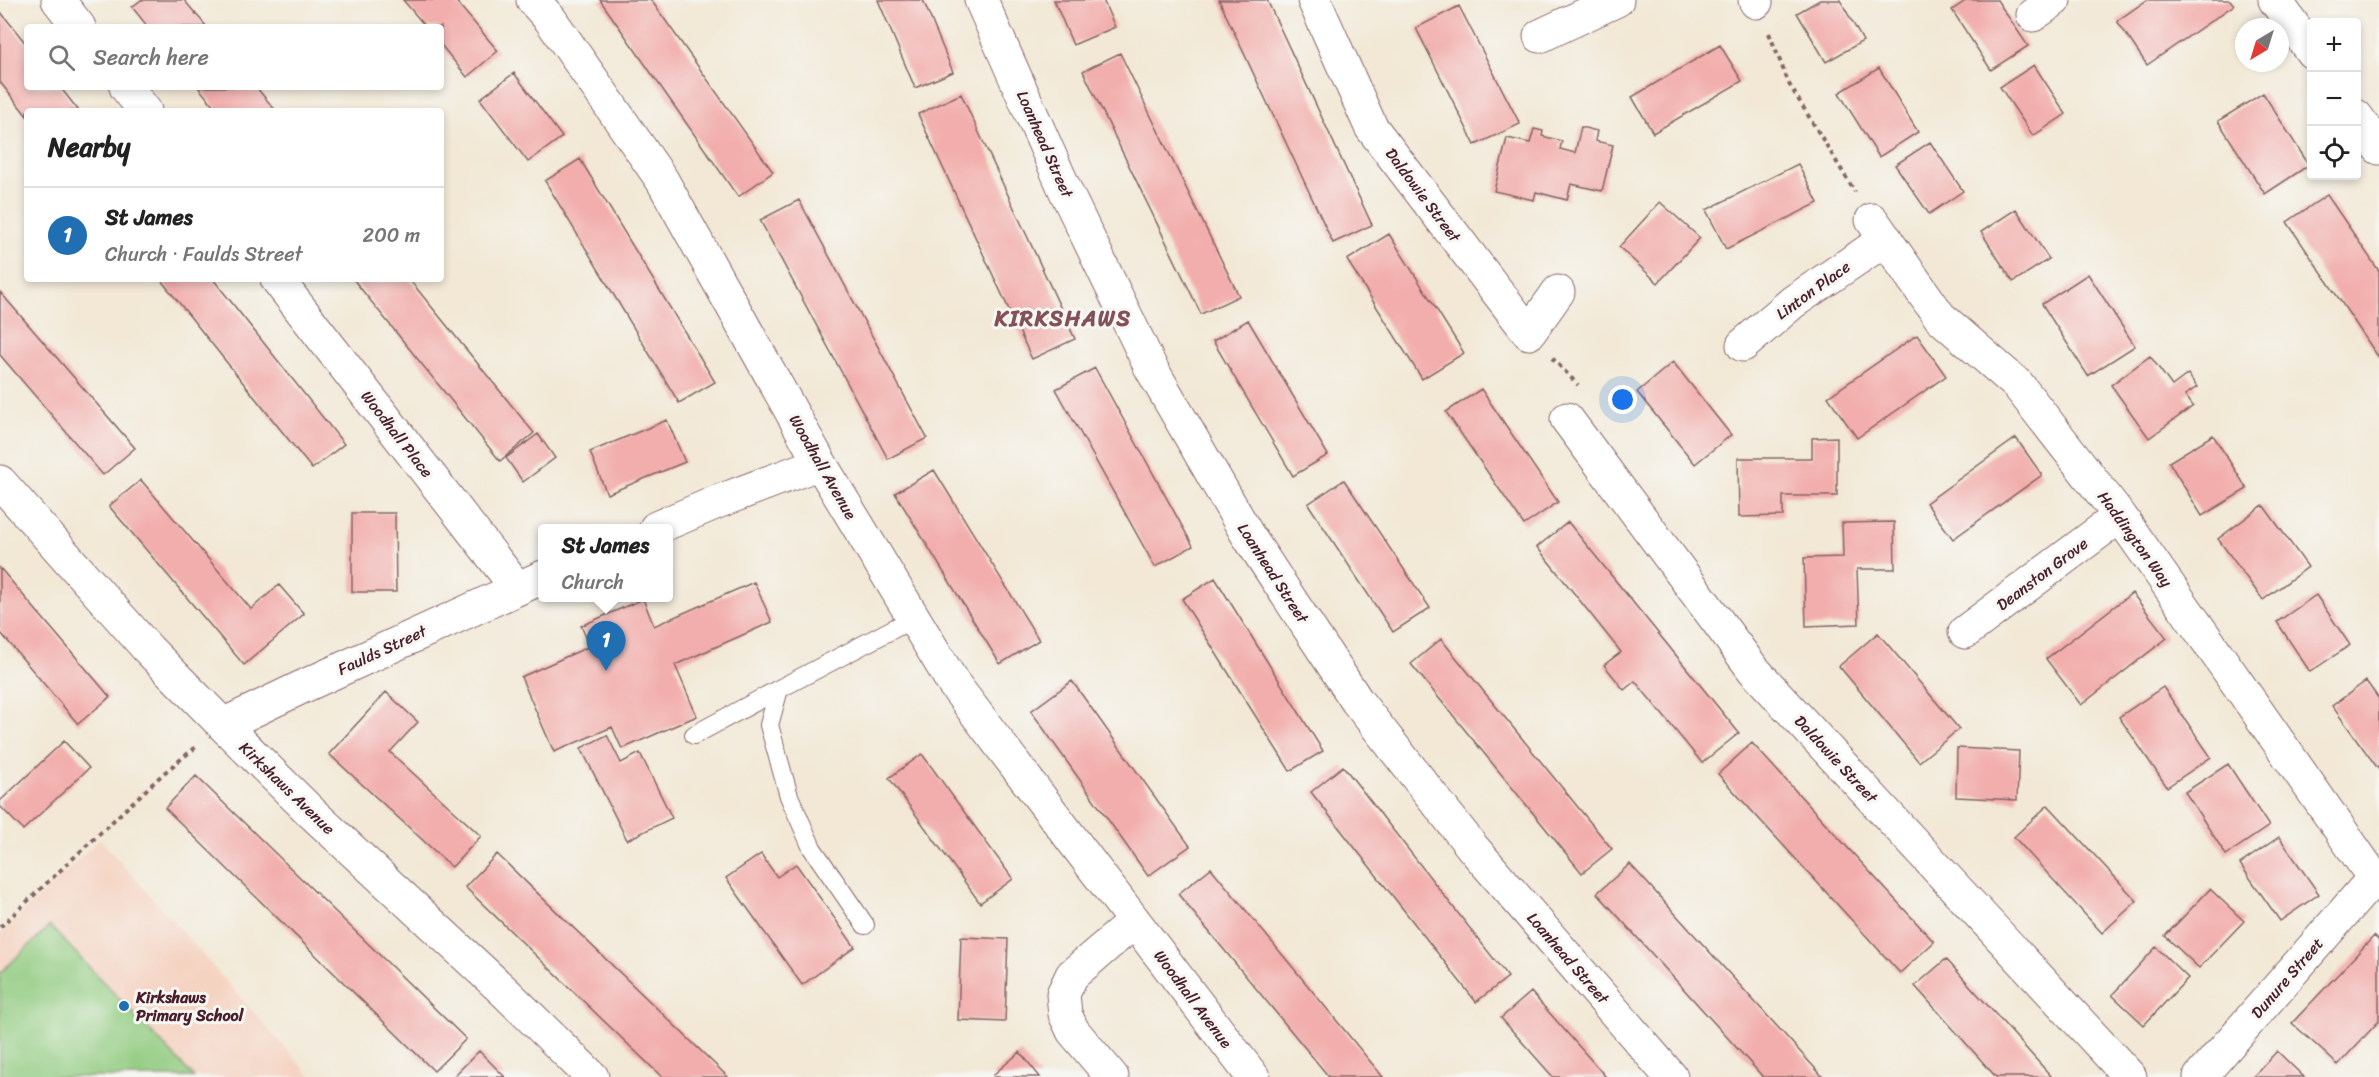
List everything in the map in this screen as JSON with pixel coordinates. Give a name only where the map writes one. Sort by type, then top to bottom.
[{"type":"street","points":[[58,0],[77,24]]},
{"type":"street","name":"Woodhall Avenue","points":[[533,0],[550,19],[662,180],[820,464],[953,683],[1252,1077]]},
{"type":"street","name":"Loanhead Street","points":[[981,0],[1066,192],[1150,368],[1246,534],[1372,720],[1473,848],[1671,1077]]},
{"type":"street","name":"Daldowie Street","points":[[1314,0],[1371,127],[1529,333]]},
{"type":"street","points":[[1540,36],[1617,0]]},
{"type":"street","points":[[2275,0],[2307,45]]},
{"type":"street","points":[[128,90],[143,108]]},
{"type":"street","points":[[2361,123],[2379,148]]},
{"type":"street","name":"Linton Place","points":[[1743,345],[1879,230]]},
{"type":"street","name":"Haddington Way","points":[[1879,230],[1941,317],[2018,386],[2120,516],[2376,882]]},
{"type":"street","name":"Woodhall Place","points":[[279,282],[530,583]]},
{"type":"street","points":[[1529,333],[1558,292]]},
{"type":"street","name":"Daldowie Street","points":[[1568,419],[1753,669],[2130,1077]]},
{"type":"street","points":[[665,524],[717,502],[820,464]]},
{"type":"street","name":"Kirkshaws Avenue","points":[[0,483],[148,649],[223,725],[312,813],[506,993],[592,1077]]},
{"type":"street","name":"Deanston Grove","points":[[1965,632],[2120,516]]},
{"type":"street","name":"Faulds Street","points":[[223,725],[530,583]]},
{"type":"street","name":"Dunure Street","points":[[2200,1077],[2376,882]]},
{"type":"street","points":[[1112,1077],[1073,1031],[1065,1014],[1063,994],[1072,975],[1134,922]]},
{"type":"lane","points":[[694,735],[914,618]]},
{"type":"lane","points":[[779,689],[770,725],[789,796],[812,848],[865,925]]},
{"type":"path","points":[[1755,1],[1789,84],[1879,230]]},
{"type":"path","points":[[1529,333],[1595,402],[1568,419]]},
{"type":"path","points":[[0,927],[164,773],[223,725]]},
{"type":"shaded area","name":"Kirkshaws Primary School","points":[[100,839],[311,1077],[0,1077],[0,934]]},
{"type":"green space","points":[[50,926],[194,1077],[0,1077],[0,973]]},
{"type":"building","points":[[141,0],[184,0],[204,24],[146,24],[132,7]]},
{"type":"building","points":[[403,0],[455,0],[498,51],[467,77],[444,49],[444,24],[423,24]]},
{"type":"building","points":[[600,0],[651,0],[773,172],[738,197]]},
{"type":"building","points":[[878,0],[923,0],[953,72],[915,88]]},
{"type":"building","points":[[1054,0],[1103,0],[1115,27],[1073,45]]},
{"type":"building","points":[[1219,0],[1267,0],[1372,225],[1333,243]]},
{"type":"building","points":[[1820,0],[1840,0],[1863,41],[1826,62],[1797,13]]},
{"type":"building","points":[[1967,0],[1997,0],[2028,46],[1991,70],[1952,10]]},
{"type":"building","points":[[2147,0],[2230,0],[2234,5],[2147,65],[2117,21]]},
{"type":"building","points":[[1459,6],[1520,124],[1475,145],[1416,28]]},
{"type":"building","points":[[0,11],[24,41],[24,90],[62,90],[77,108],[24,108],[24,112],[0,82]]},
{"type":"building","points":[[1720,45],[1742,81],[1653,133],[1632,97]]},
{"type":"building","points":[[1120,53],[1239,296],[1201,314],[1083,71]]},
{"type":"building","points":[[2034,65],[2066,114],[2033,136],[2000,87]]},
{"type":"building","points":[[1879,68],[1918,132],[1879,157],[1839,93]]},
{"type":"building","points":[[514,73],[562,137],[528,162],[480,99]]},
{"type":"building","points":[[200,90],[258,90],[274,108],[216,108]]},
{"type":"building","points":[[2263,93],[2307,162],[2307,166],[2265,194],[2218,121]]},
{"type":"building","points":[[961,94],[1075,339],[1032,359],[918,114]]},
{"type":"building","points":[[1581,127],[1597,131],[1595,141],[1613,145],[1602,191],[1571,184],[1567,200],[1536,192],[1534,200],[1494,191],[1507,138],[1530,143],[1534,129],[1543,131],[1542,136],[1562,141],[1560,149],[1575,153]]},
{"type":"building","points":[[1930,142],[1963,191],[1929,214],[1895,165]]},
{"type":"building","points":[[580,159],[715,382],[679,403],[545,181]]},
{"type":"building","points":[[1798,164],[1818,203],[1726,249],[1706,210]]},
{"type":"building","points":[[2327,195],[2379,271],[2379,358],[2287,222]]},
{"type":"building","points":[[799,200],[927,438],[888,459],[760,220]]},
{"type":"building","points":[[1660,202],[1700,238],[1658,283],[1619,247]]},
{"type":"building","points":[[2016,209],[2049,259],[2013,282],[1981,232]]},
{"type":"building","points":[[1389,234],[1464,353],[1422,379],[1347,260]]},
{"type":"building","points":[[2088,274],[2135,346],[2088,376],[2042,304]]},
{"type":"building","points":[[162,282],[215,282],[344,444],[312,469]]},
{"type":"building","points":[[355,282],[411,282],[534,433],[500,461]]},
{"type":"building","points":[[0,292],[135,448],[103,475],[0,355]]},
{"type":"building","points":[[1248,320],[1328,455],[1293,476],[1213,341]]},
{"type":"building","points":[[1917,335],[1946,376],[1857,438],[1828,397]]},
{"type":"building","points":[[2150,356],[2172,386],[2188,374],[2197,387],[2185,395],[2193,406],[2149,438],[2111,385]]},
{"type":"building","points":[[1673,362],[1731,435],[1695,464],[1637,392]]},
{"type":"building","points":[[1095,368],[1193,546],[1155,567],[1056,389]]},
{"type":"building","points":[[1481,389],[1558,502],[1524,525],[1446,412]]},
{"type":"building","points":[[667,420],[685,462],[607,494],[590,452]]},
{"type":"building","points":[[538,434],[555,458],[523,482],[506,458]]},
{"type":"building","points":[[2213,435],[2247,489],[2202,516],[2169,462]]},
{"type":"building","points":[[1837,437],[1837,496],[1783,496],[1783,516],[1739,517],[1738,458],[1812,458],[1812,438]]},
{"type":"building","points":[[2016,438],[2042,475],[1953,539],[1926,503]]},
{"type":"building","points":[[934,470],[1039,640],[1000,664],[895,493]]},
{"type":"building","points":[[141,480],[251,609],[279,585],[304,614],[244,665],[109,506]]},
{"type":"building","points":[[1344,480],[1430,608],[1393,632],[1308,504]]},
{"type":"building","points":[[2263,505],[2308,567],[2263,600],[2218,539]]},
{"type":"building","points":[[352,513],[395,513],[396,592],[352,592]]},
{"type":"building","points":[[1568,522],[1739,733],[1702,763],[1635,681],[1624,690],[1604,665],[1621,652],[1537,547]]},
{"type":"building","points":[[1894,522],[1895,569],[1857,569],[1859,624],[1806,626],[1804,558],[1843,557],[1842,523]]},
{"type":"building","points":[[0,568],[110,697],[78,724],[0,632]]},
{"type":"building","points":[[1215,578],[1323,751],[1290,771],[1182,599]]},
{"type":"building","points":[[754,582],[772,622],[675,665],[697,716],[622,749],[612,727],[554,752],[521,677],[590,646],[581,626],[636,602],[644,602],[654,626]]},
{"type":"building","points":[[2132,593],[2167,638],[2081,705],[2046,659]]},
{"type":"building","points":[[2316,595],[2350,645],[2310,672],[2277,622]]},
{"type":"building","points":[[1878,633],[1959,729],[1919,762],[1839,666]]},
{"type":"building","points":[[1441,639],[1612,849],[1582,873],[1411,664]]},
{"type":"building","points":[[1072,681],[1190,846],[1148,876],[1031,711]]},
{"type":"building","points":[[2366,681],[2379,699],[2379,770],[2332,706]]},
{"type":"building","points":[[2163,687],[2211,757],[2167,787],[2119,717]]},
{"type":"building","points":[[386,692],[418,722],[390,752],[481,836],[452,867],[329,754]]},
{"type":"building","points":[[607,735],[621,763],[640,753],[672,818],[627,840],[581,748]]},
{"type":"building","points":[[64,741],[89,768],[23,830],[0,806],[0,801]]},
{"type":"building","points":[[1752,743],[1934,942],[1900,973],[1718,774]]},
{"type":"building","points":[[1957,748],[2019,751],[2017,800],[1956,797]]},
{"type":"building","points":[[922,754],[1013,879],[980,903],[889,778]]},
{"type":"building","points":[[2228,764],[2269,826],[2226,855],[2185,792]]},
{"type":"building","points":[[1343,766],[1508,977],[1476,1002],[1311,792]]},
{"type":"building","points":[[196,776],[466,1039],[434,1071],[165,808]]},
{"type":"building","points":[[2048,805],[2137,901],[2102,933],[2014,837]]},
{"type":"building","points":[[2279,837],[2319,894],[2280,921],[2240,864]]},
{"type":"building","points":[[497,854],[728,1077],[662,1077],[465,887]]},
{"type":"building","points":[[761,854],[777,877],[796,864],[855,947],[802,985],[726,878]]},
{"type":"building","points":[[1630,864],[1823,1077],[1763,1077],[1597,893]]},
{"type":"building","points":[[1211,868],[1383,1077],[1329,1077],[1178,894]]},
{"type":"building","points":[[2210,889],[2244,921],[2199,968],[2165,936]]},
{"type":"building","points":[[2374,936],[2379,941],[2379,1021],[2338,1065],[2292,1023]]},
{"type":"building","points":[[961,937],[1008,939],[1005,1022],[958,1020]]},
{"type":"building","points":[[2156,947],[2188,978],[2144,1025],[2112,995]]},
{"type":"building","points":[[1946,959],[2050,1077],[1996,1077],[1915,986]]},
{"type":"building","points":[[1531,992],[1606,1077],[1553,1077],[1501,1018]]},
{"type":"building","points":[[479,1051],[505,1077],[453,1077]]},
{"type":"building","points":[[2277,1051],[2304,1077],[2253,1077]]},
{"type":"building","points":[[1020,1052],[1040,1077],[994,1077],[993,1075]]},
{"type":"place","name":"St James","points":[[606,671]]},
{"type":"place","name":"Kirkshaws Primary School","points":[[124,1006]]},
{"type":"district","name":"KIRKSHAWS","points":[[1063,318]]}]
